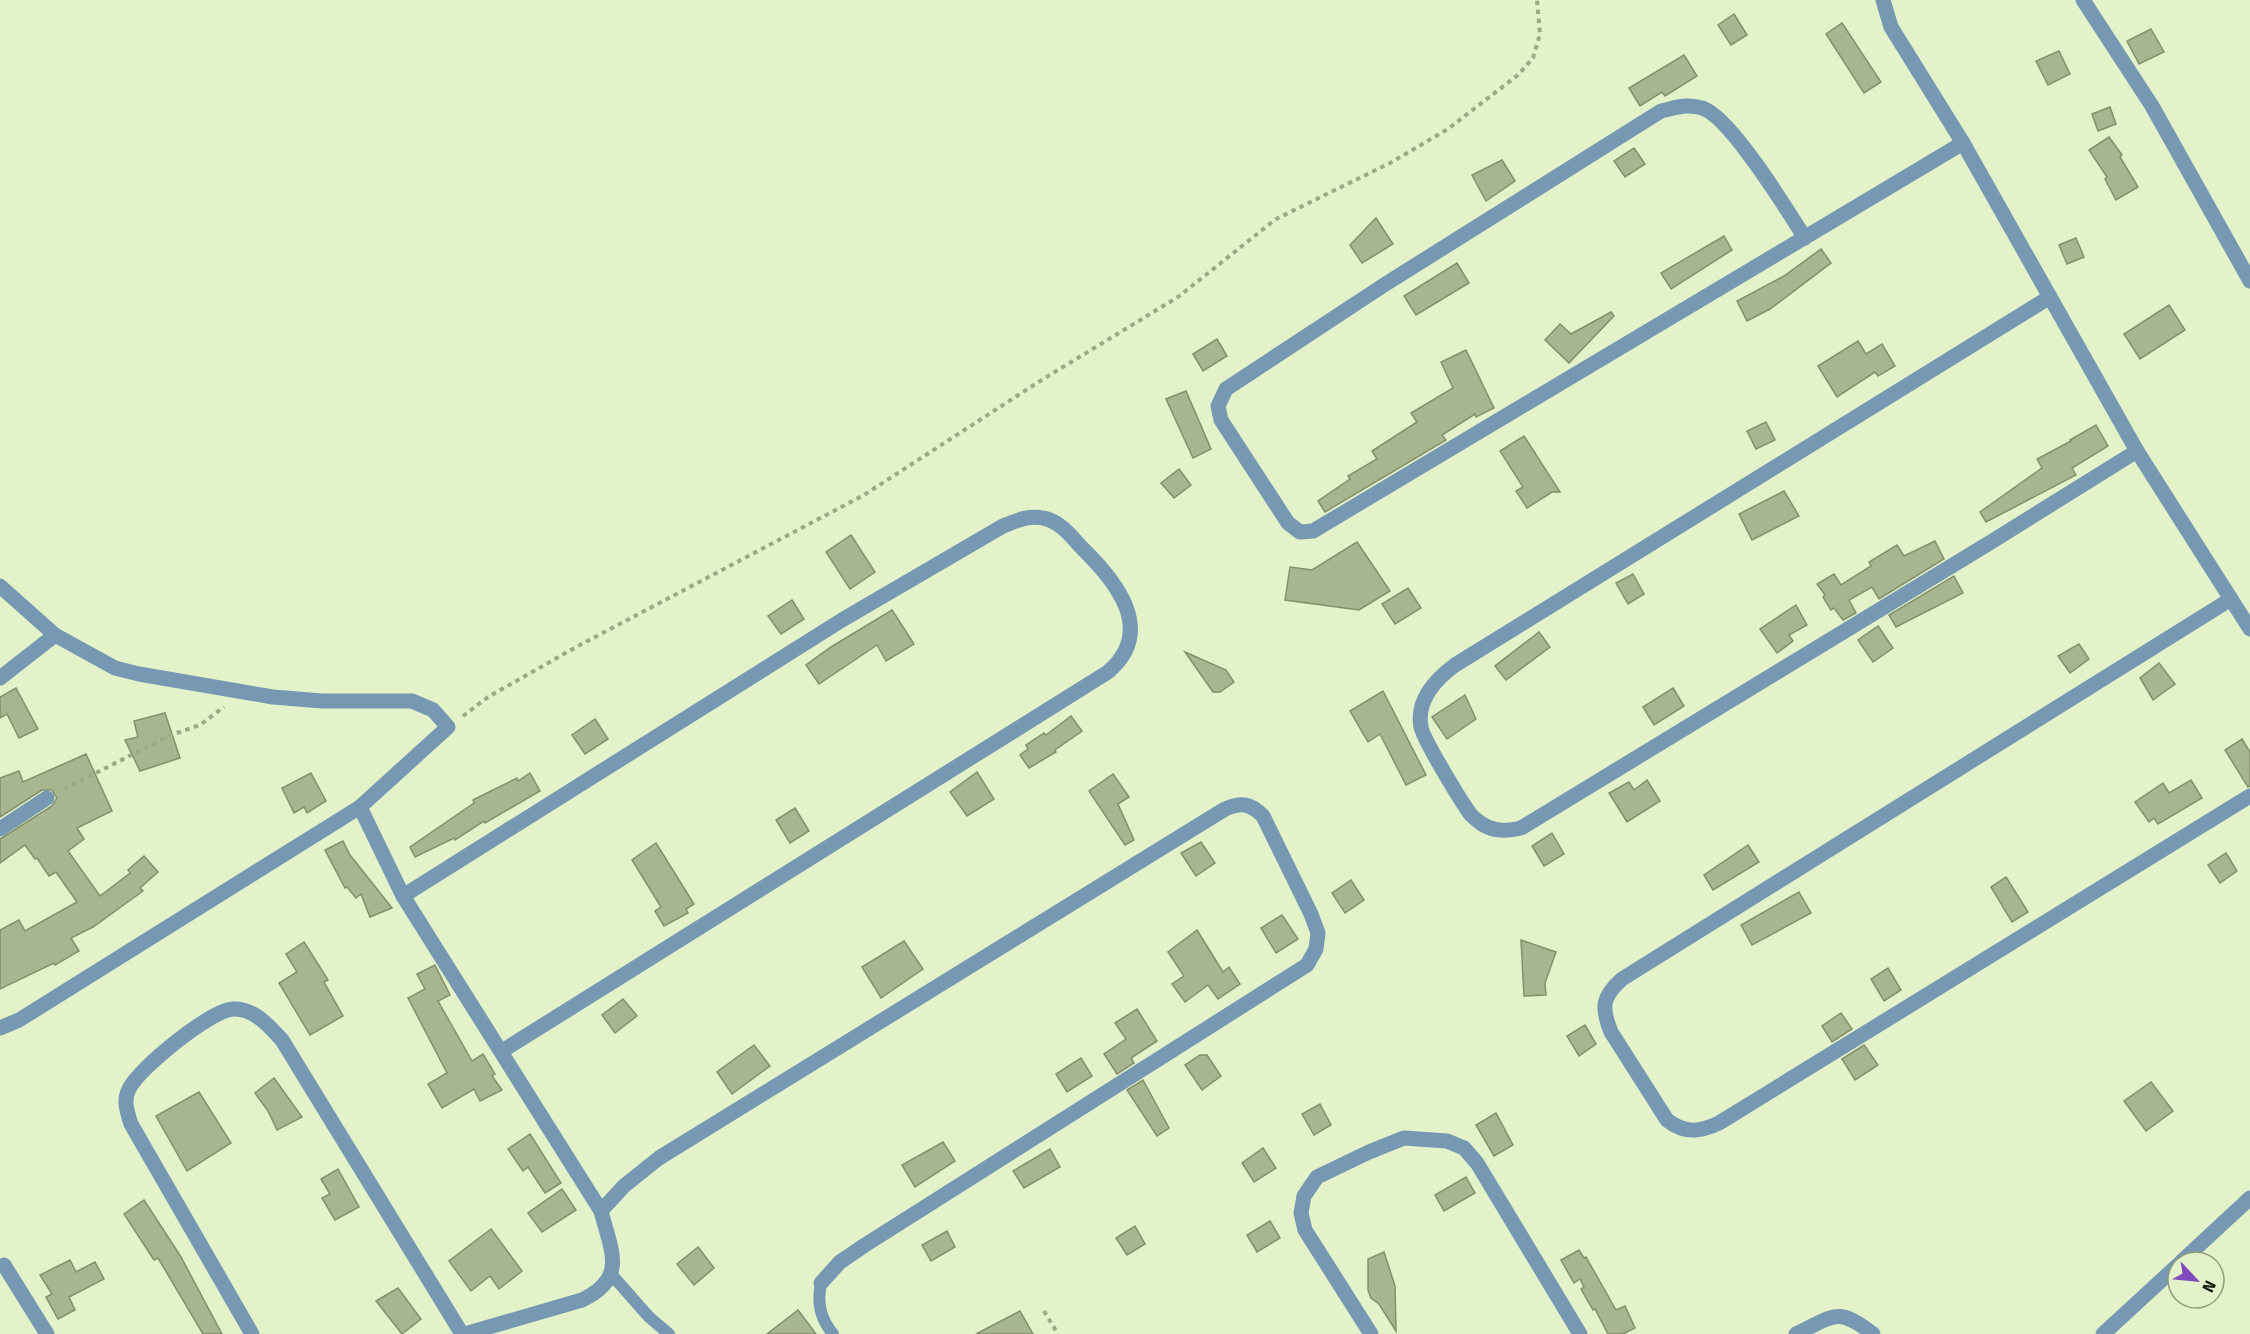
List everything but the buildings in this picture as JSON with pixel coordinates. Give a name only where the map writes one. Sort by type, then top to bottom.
[{"type":"street","points":[[1883,0],[1891,27],[1962,143],[2137,451],[2250,629]]},
{"type":"street","points":[[2084,0],[2152,106],[2250,281]]},
{"type":"street","points":[[1805,238],[1736,136],[1721,120],[1704,108],[1686,105],[1661,111],[1384,285],[1226,389],[1218,406],[1221,420],[1288,523],[1294,530],[1308,533],[1805,238],[1962,143]]},
{"type":"street","points":[[2050,297],[1455,665],[1438,678],[1427,693],[1422,711],[1421,728],[1444,772],[1472,816],[1483,825],[1508,831],[1521,828],[1991,543],[2137,451]]},
{"type":"street","points":[[403,896],[842,620],[1003,526],[1025,517],[1043,518],[1060,525],[1102,567],[1120,592],[1131,622],[1131,634],[1120,662],[1108,672],[502,1051]]},
{"type":"street","points":[[0,585],[55,635],[115,668],[230,691],[322,701],[412,701],[433,710],[448,727],[360,807],[29,1013],[0,1028]]},
{"type":"street","points":[[2231,599],[1622,979],[1610,990],[1604,1003],[1606,1019],[1611,1032],[1667,1120],[1677,1128],[1692,1132],[1704,1130],[1719,1123],[2250,796]]},
{"type":"street","points":[[0,678],[55,635]]},
{"type":"street","points":[[0,830],[47,798]]},
{"type":"street","points":[[601,1211],[624,1186],[659,1158],[1225,809],[1236,804],[1247,804],[1255,808],[1263,816],[1318,933],[1316,949],[1307,965],[865,1245],[840,1262],[821,1283]]},
{"type":"street","points":[[252,1334],[131,1124],[125,1106],[128,1090],[136,1076],[150,1062],[218,1012],[234,1009],[250,1012],[266,1022],[282,1040],[464,1334],[498,1329],[582,1300],[604,1287],[611,1274],[613,1259],[601,1211],[403,896],[360,807]]},
{"type":"street","points":[[1371,1334],[1305,1230],[1301,1213],[1304,1196],[1317,1177],[1404,1138],[1447,1142],[1464,1148],[1477,1163],[1580,1334]]},
{"type":"street","points":[[2193,1250],[2250,1198]]},
{"type":"street","points":[[4,1265],[46,1334]]},
{"type":"street","points":[[2103,1334],[2166,1275]]},
{"type":"street","points":[[1796,1334],[1839,1315],[1849,1318],[1873,1334]]},
{"type":"lane","points":[[611,1274],[649,1317],[669,1334]]},
{"type":"lane","points":[[821,1283],[817,1300],[821,1315],[833,1334]]},
{"type":"path","points":[[448,727],[488,697],[578,646],[864,495],[1040,381],[1178,297],[1276,219],[1390,163],[1448,129],[1518,75],[1533,58],[1540,34],[1537,0]]},
{"type":"path","points":[[47,798],[171,735],[200,725],[224,707],[230,691]]},
{"type":"path","points":[[1044,1311],[1058,1334]]}]
